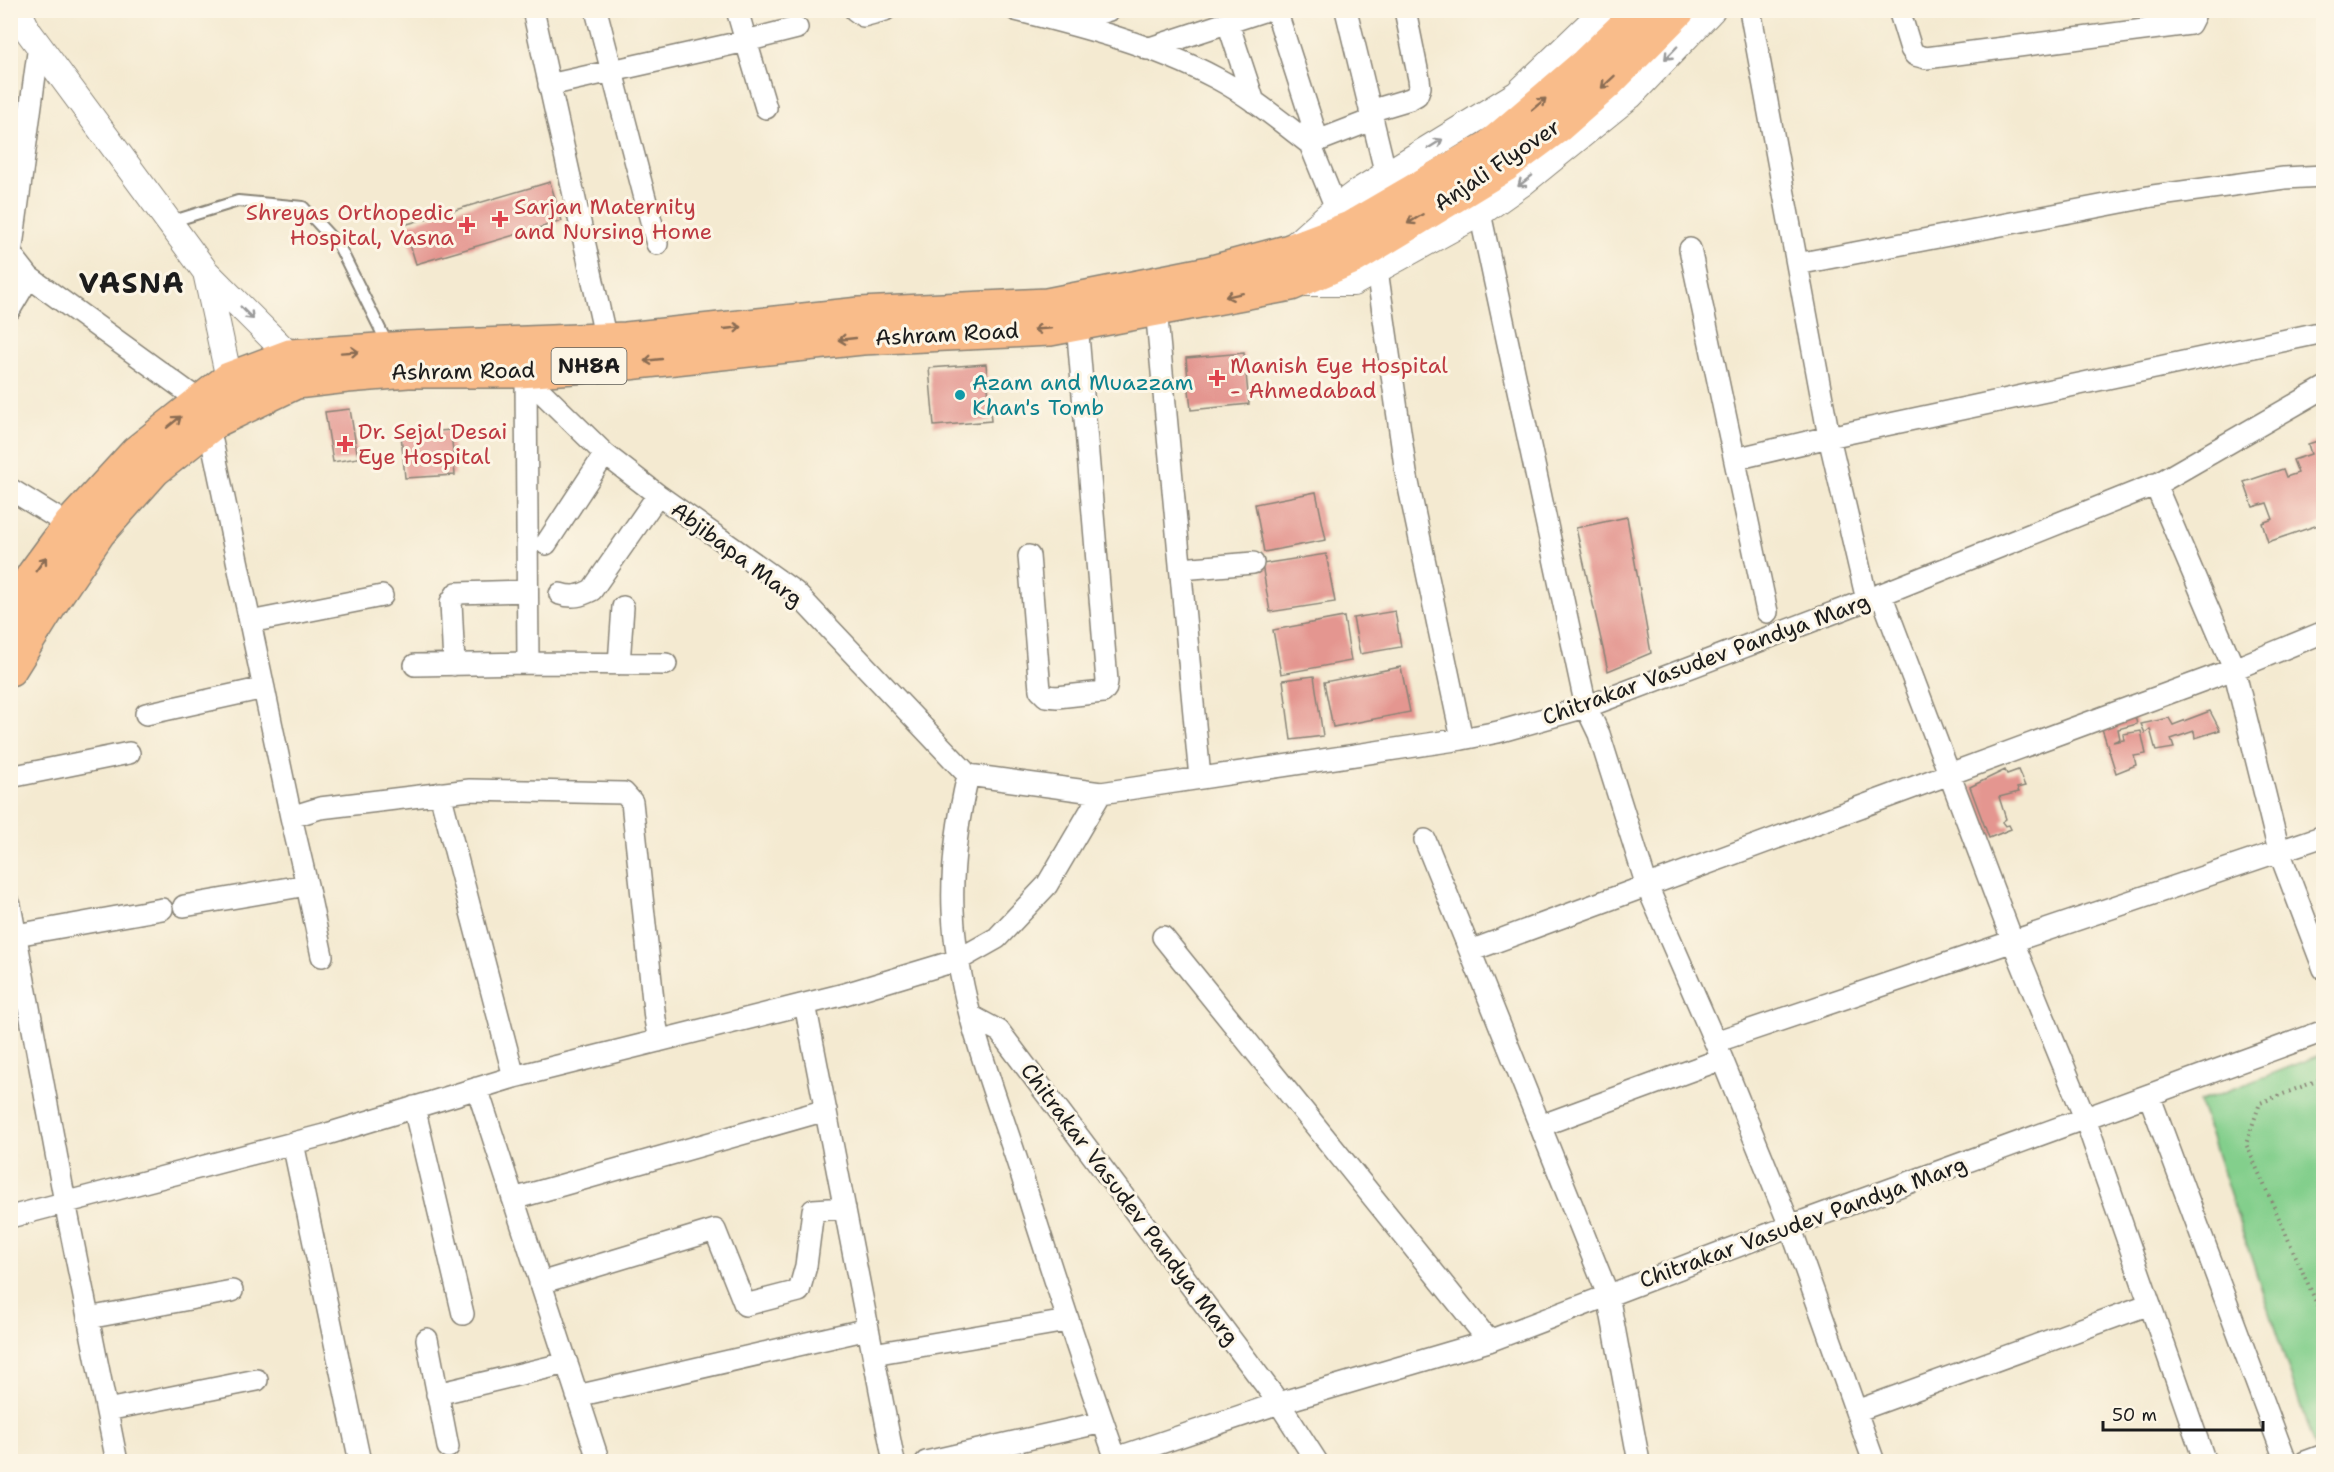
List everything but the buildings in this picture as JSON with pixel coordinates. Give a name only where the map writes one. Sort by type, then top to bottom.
[{"type":"main road","name":"Anjali Flyover","points":[[1354,241],[1489,147],[1586,64],[1642,10]]},
{"type":"main road","name":"Anjali Flyover","points":[[1289,268],[1354,241],[1504,166],[1558,126],[1608,82],[1678,10]]},
{"type":"main road","name":"Ashram Road","points":[[10,669],[57,594],[82,533],[137,452],[205,414],[235,394],[293,369],[390,349],[606,340],[860,314],[1047,305],[1209,273],[1289,268]]},
{"type":"main road","name":"Ashram Road","points":[[293,369],[347,376],[408,371],[523,375],[862,338],[1050,329],[1156,308],[1289,268]]},
{"type":"main road","name":"Ashram Road","points":[[10,614],[34,574],[82,533]]},
{"type":"street","points":[[18,10],[28,31],[206,272],[293,369]]},
{"type":"street","points":[[533,10],[606,340]]},
{"type":"street","points":[[596,10],[657,244]]},
{"type":"street","points":[[737,10],[766,108]]},
{"type":"street","points":[[855,10],[863,16],[885,10]]},
{"type":"street","points":[[1016,10],[1124,39],[1216,78],[1314,143]]},
{"type":"street","points":[[1067,23],[1109,10]]},
{"type":"street","points":[[1147,49],[1266,10]]},
{"type":"street","points":[[1276,10],[1314,143],[1354,241],[1462,739]]},
{"type":"street","points":[[1346,10],[1386,175]]},
{"type":"street","points":[[1314,143],[1417,95],[1419,79],[1405,10]]},
{"type":"street","points":[[1289,268],[1353,283],[1354,241],[1386,175],[1517,94],[1604,10]]},
{"type":"street","points":[[1354,241],[1480,213],[1524,182],[1630,96],[1712,10]]},
{"type":"street","points":[[1750,10],[1829,437],[1874,597],[1950,775],[2013,942],[2085,1118],[2205,1461]]},
{"type":"street","points":[[1899,10],[1911,49],[1915,55],[1926,58],[2190,24],[2194,16],[2192,10]]},
{"type":"street","points":[[1228,23],[1254,102]]},
{"type":"street","points":[[549,85],[797,28]]},
{"type":"street","points":[[39,45],[11,254],[29,277],[205,414],[322,956]]},
{"type":"street","points":[[1797,264],[2152,196],[2284,178],[2324,176]]},
{"type":"street","points":[[1480,213],[1586,707],[1599,734],[1647,886],[1719,1051],[1790,1226],[1874,1461]]},
{"type":"street","points":[[1690,249],[1767,612]]},
{"type":"street","points":[[206,272],[235,394]]},
{"type":"street","points":[[10,309],[29,277]]},
{"type":"street","points":[[1156,308],[1200,778]]},
{"type":"street","points":[[1029,556],[1040,690],[1046,696],[1057,697],[1103,692],[1107,681],[1077,323]]},
{"type":"street","points":[[1735,459],[2324,332]]},
{"type":"street","points":[[523,375],[528,663]]},
{"type":"street","name":"Abjibapa Marg","points":[[523,375],[605,454],[658,495],[795,592],[968,775]]},
{"type":"street","name":"Chitrakar Vasudev Pandya Marg","points":[[2324,388],[2155,484],[1874,597],[1586,707],[1498,732],[1462,739],[1101,793],[968,775],[955,848],[953,910],[958,960],[971,1016],[1067,1321],[1117,1460],[1280,1403],[1489,1341],[1790,1226],[2324,1031]]},
{"type":"street","points":[[546,544],[605,454]]},
{"type":"street","points":[[2155,484],[2234,669],[2279,851],[2324,969]]},
{"type":"street","points":[[10,489],[82,533]]},
{"type":"street","points":[[560,594],[570,597],[580,596],[592,590],[658,495]]},
{"type":"street","points":[[1181,569],[1253,563]]},
{"type":"street","points":[[454,665],[451,602],[457,593],[527,591]]},
{"type":"street","points":[[250,622],[382,596]]},
{"type":"street","points":[[619,664],[623,607]]},
{"type":"street","points":[[1470,951],[2234,669],[2324,632]]},
{"type":"street","points":[[415,665],[666,664]]},
{"type":"street","points":[[146,714],[264,688]]},
{"type":"street","points":[[10,777],[129,753]]},
{"type":"street","points":[[291,817],[320,808],[470,789],[624,793],[632,802],[659,1041]]},
{"type":"street","points":[[440,793],[514,1077]]},
{"type":"street","points":[[10,1217],[294,1143],[514,1077],[805,1004],[958,960],[997,938],[1047,885],[1101,793]]},
{"type":"street","points":[[1540,1126],[1719,1051],[2013,942],[2324,836]]},
{"type":"street","points":[[1425,840],[1608,1296],[1639,1461]]},
{"type":"street","points":[[184,906],[307,885]]},
{"type":"street","points":[[10,905],[65,1203],[117,1461]]},
{"type":"street","points":[[16,935],[162,909]]},
{"type":"street","points":[[1163,937],[1489,1341]]},
{"type":"street","points":[[805,1004],[894,1461]]},
{"type":"street","name":"Chitrakar Vasudev Pandya Marg","points":[[971,1016],[999,1031],[1280,1403]]},
{"type":"street","points":[[477,1088],[599,1461]]},
{"type":"street","points":[[2149,1095],[2286,1461]]},
{"type":"street","points":[[414,1107],[463,1314]]},
{"type":"street","points":[[513,1199],[826,1110]]},
{"type":"street","points":[[294,1143],[360,1461]]},
{"type":"street","points":[[540,1283],[715,1230],[745,1305],[799,1291],[806,1266],[813,1210],[845,1208]]},
{"type":"street","points":[[88,1318],[232,1291]]},
{"type":"street","points":[[1856,1411],[2150,1304]]},
{"type":"street","points":[[873,1353],[1067,1321]]},
{"type":"street","points":[[577,1396],[868,1329]]},
{"type":"street","points":[[426,1340],[448,1447]]},
{"type":"street","points":[[437,1394],[567,1363]]},
{"type":"street","points":[[106,1410],[257,1380]]},
{"type":"street","points":[[1280,1403],[1317,1461]]},
{"type":"street","points":[[926,1461],[1103,1422]]},
{"type":"street","points":[[2305,1461],[2324,1455]]},
{"type":"lane","points":[[170,222],[238,201],[303,207],[339,246],[390,349]]},
{"type":"path","points":[[2324,1078],[2260,1102],[2246,1144],[2324,1320]]},
{"type":"green space","points":[[2323,1054],[2323,1446],[2315,1449],[2199,1102]]},
{"type":"place","name":"Sarjan Maternity and Nursing Home","points":[[500,219]]},
{"type":"place","name":"Shreyas Orthopedic Hospital, Vasna","points":[[467,225]]},
{"type":"place","name":"Manish Eye Hospital - Ahmedabad","points":[[1217,378]]},
{"type":"place","name":"Azam and Muazzam Khan's Tomb","points":[[960,395]]},
{"type":"place","name":"Dr. Sejal Desai Eye Hospital","points":[[345,444]]},
{"type":"district","name":"VASNA","points":[[132,283]]}]
